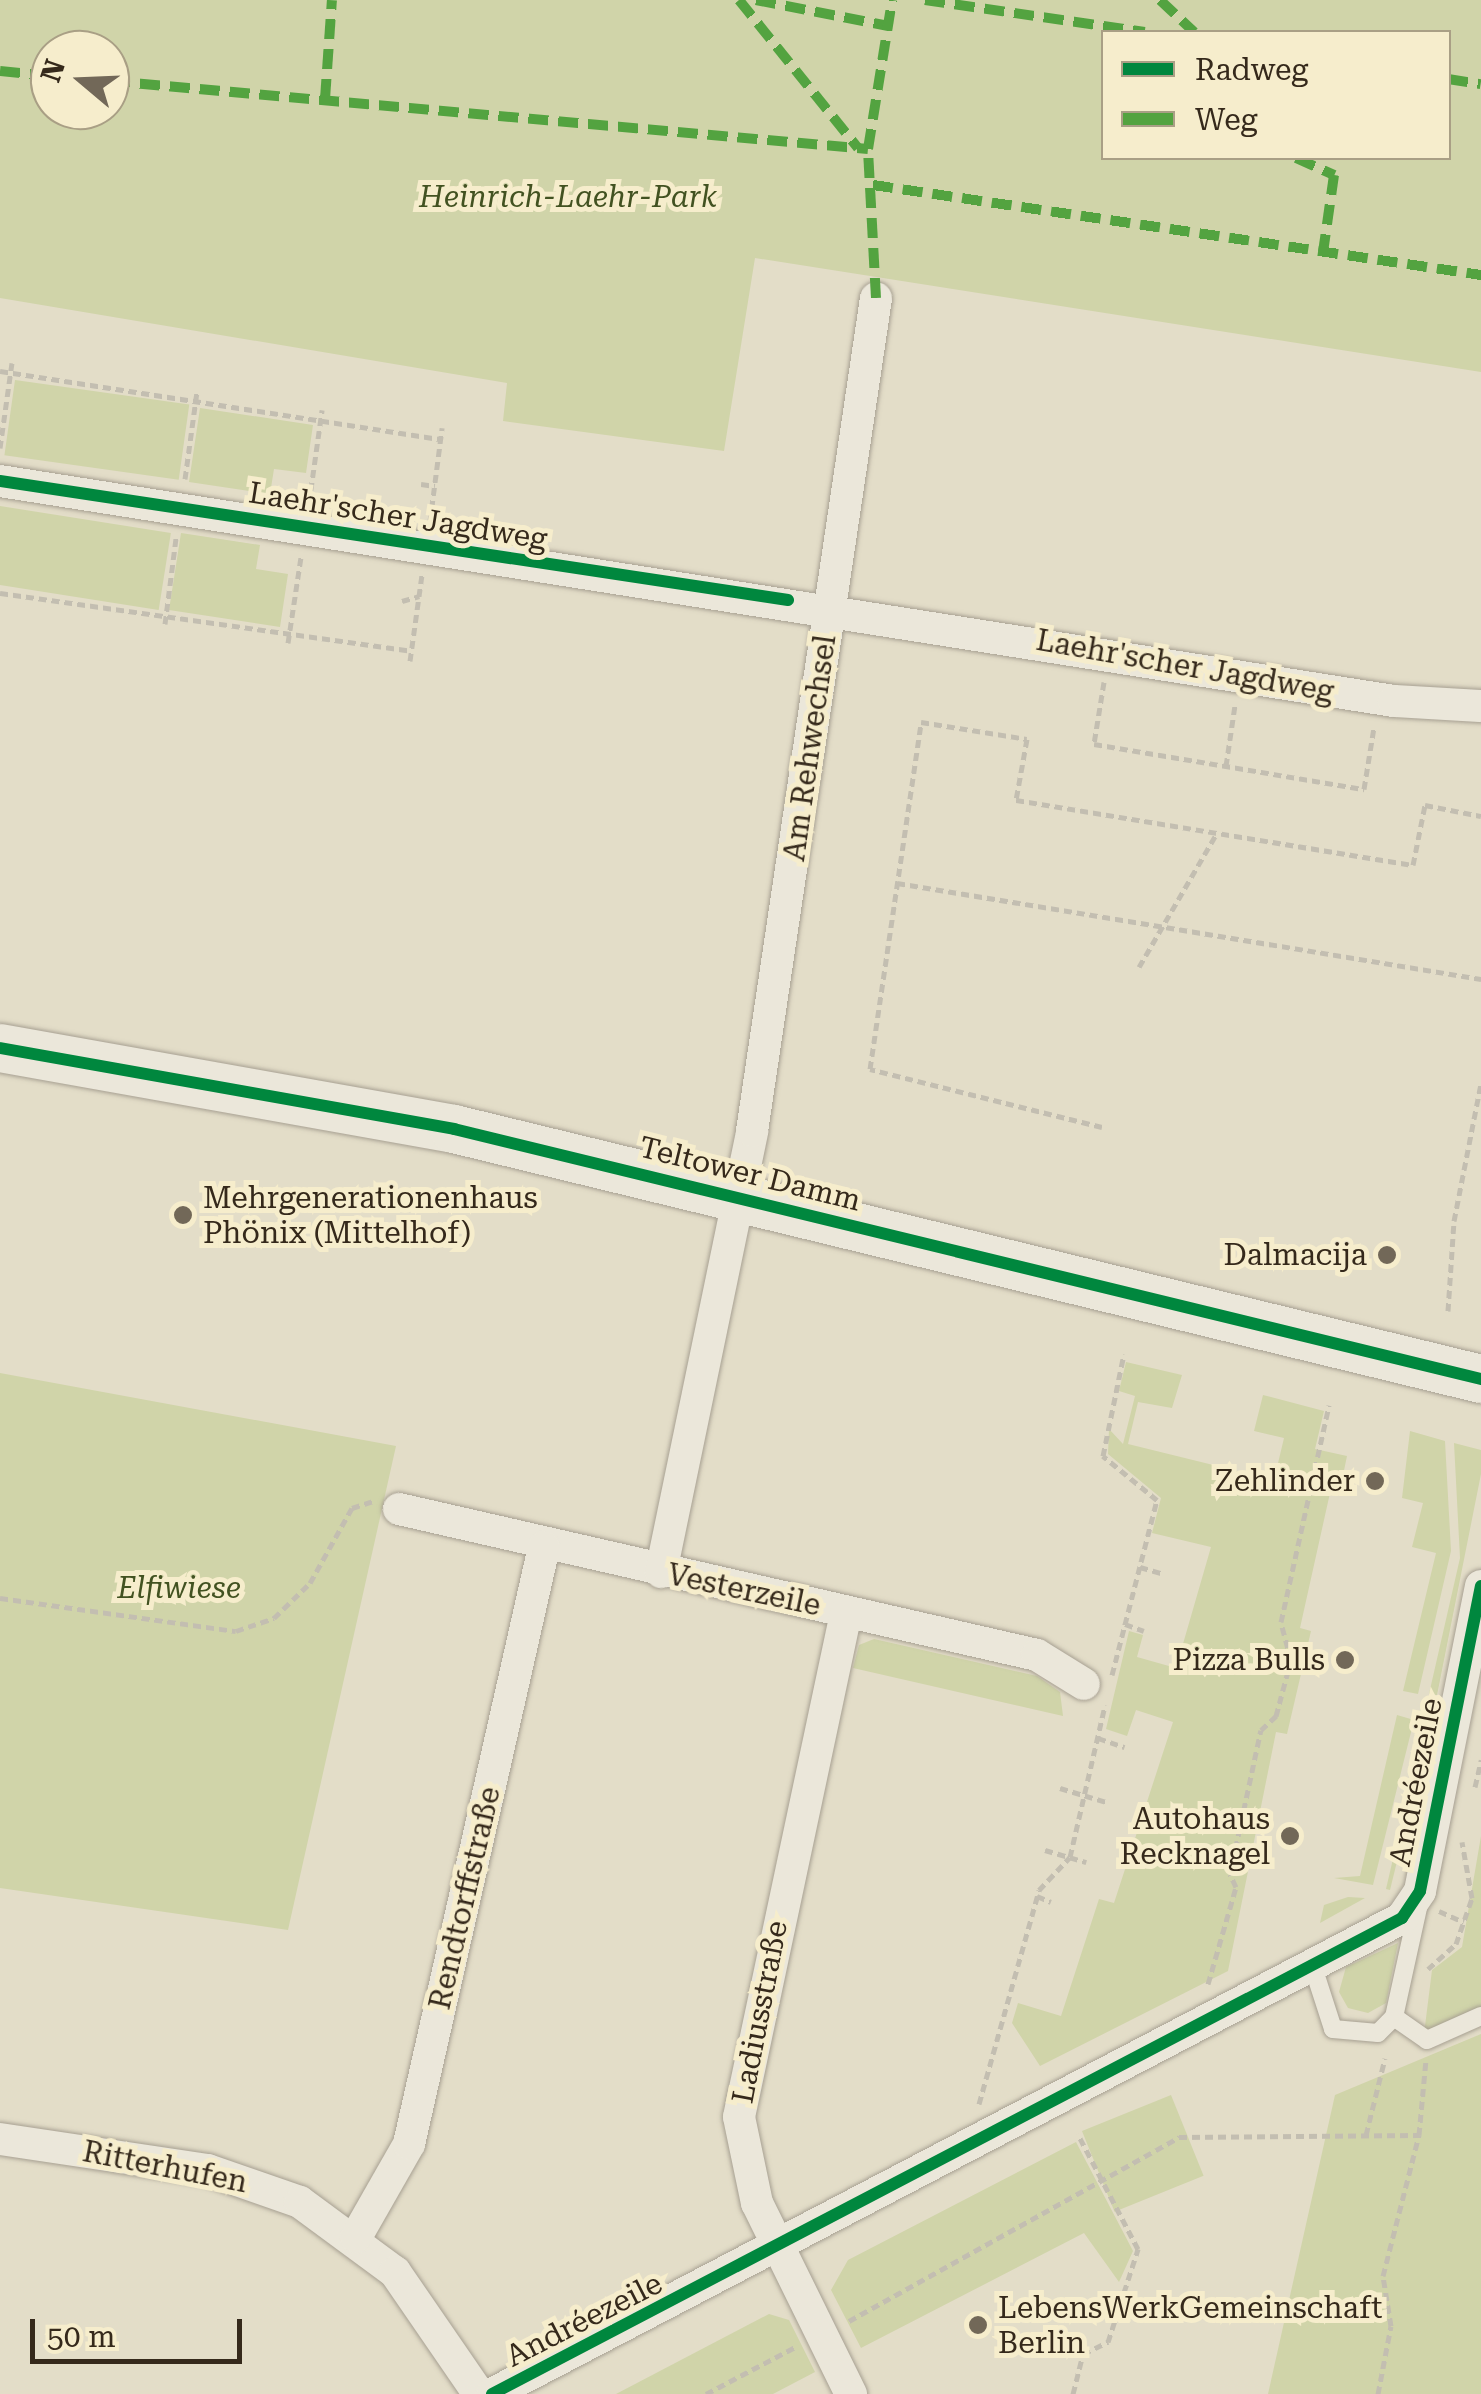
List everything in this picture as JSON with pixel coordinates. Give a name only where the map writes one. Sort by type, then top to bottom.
[{"type":"main road","name":"Teltower Damm","points":[[0,1048],[312,1099],[740,1198],[1481,1379]]},
{"type":"street","name":"Am Rehwechsel","points":[[740,1198],[876,298]]},
{"type":"street","name":"Laehr'scher Jagdweg","points":[[0,481],[831,607],[1394,701],[1481,706]]},
{"type":"street","points":[[661,1572],[740,1198]]},
{"type":"street","name":"Vesterzeile","points":[[393,1504],[544,1547],[1037,1655],[1084,1684]]},
{"type":"street","name":"Rendtorffstraße","points":[[356,2237],[409,2144],[544,1547]]},
{"type":"street","name":"Andréezeile","points":[[492,2394],[782,2248],[1384,1932],[1420,1891],[1481,1586]]},
{"type":"street","name":"Ladiusstraße","points":[[846,1613],[741,2095],[749,2181],[851,2394]]},
{"type":"street","name":"Ritterhufen","points":[[0,2139],[228,2175],[356,2237],[426,2306],[479,2394]]},
{"type":"lane","points":[[1314,1970],[1333,2029],[1378,2034],[1394,2017],[1420,1891]]},
{"type":"lane","points":[[1394,2017],[1427,2040],[1481,2016]]},
{"type":"path","points":[[0,448],[12,363]]},
{"type":"path","points":[[0,371],[441,439]]},
{"type":"path","points":[[184,487],[197,391]]},
{"type":"path","points":[[308,506],[322,410]]},
{"type":"path","points":[[430,524],[442,428]]},
{"type":"path","points":[[421,484],[435,486]]},
{"type":"path","points":[[165,624],[177,529]]},
{"type":"path","points":[[288,643],[302,548]]},
{"type":"path","points":[[410,661],[424,566]]},
{"type":"path","points":[[0,592],[411,651]]},
{"type":"path","points":[[402,601],[420,596]]},
{"type":"path","points":[[1105,675],[1094,744],[1364,789],[1376,720]]},
{"type":"path","points":[[1226,766],[1236,696]]},
{"type":"path","points":[[1102,1126],[870,1069],[922,722],[1027,740],[1016,800],[1413,865],[1425,805],[1481,816]]},
{"type":"path","points":[[1139,968],[1217,833]]},
{"type":"path","points":[[897,884],[1481,978]]},
{"type":"path","points":[[1448,1312],[1454,1221],[1481,1084]]},
{"type":"path","points":[[978,2108],[1036,1896],[1070,1857],[1157,1500],[1104,1456],[1124,1354]]},
{"type":"path","points":[[1206,1990],[1236,1887],[1230,1874],[1261,1730],[1276,1716],[1290,1660],[1280,1622],[1329,1405]]},
{"type":"path","points":[[0,1598],[236,1631],[274,1618],[310,1583],[352,1508],[393,1504]]},
{"type":"path","points":[[1140,1566],[1161,1573]]},
{"type":"path","points":[[1125,1624],[1144,1631]]},
{"type":"path","points":[[1097,1738],[1124,1746]]},
{"type":"path","points":[[1470,1808],[1481,1760]]},
{"type":"path","points":[[1060,1788],[1106,1802]]},
{"type":"path","points":[[1424,1976],[1456,1944],[1472,1898],[1466,1823]]},
{"type":"path","points":[[1046,1850],[1086,1862]]},
{"type":"path","points":[[1036,1896],[1051,1902]]},
{"type":"path","points":[[1010,1991],[1021,1994]]},
{"type":"path","points":[[1378,2394],[1390,2326],[1383,2276],[1419,2135],[1427,2040]]},
{"type":"path","points":[[1366,2135],[1385,2058]]},
{"type":"path","points":[[1073,2394],[1083,2354],[1108,2342],[1138,2249],[1078,2134]]},
{"type":"path","points":[[842,2324],[1179,2137],[1419,2135]]},
{"type":"path","points":[[706,2394],[808,2340]]},
{"type":"green space","name":"Heinrich-Laehr-Park","points":[[0,0],[1481,0],[1481,372],[755,258],[724,451],[503,421],[507,383],[0,298]]},
{"type":"green space","points":[[15,380],[189,404],[179,480],[4,455]]},
{"type":"green space","points":[[200,408],[313,425],[306,473],[274,469],[270,494],[189,482]]},
{"type":"green space","points":[[0,506],[171,533],[159,610],[0,585]]},
{"type":"green space","points":[[181,533],[260,545],[256,569],[288,574],[280,627],[169,610]]},
{"type":"green space","points":[[1126,1362],[1182,1375],[1172,1408],[1138,1402],[1128,1444],[1274,1480],[1284,1438],[1254,1431],[1263,1395],[1324,1411],[1315,1449],[1347,1456],[1341,1485],[1332,1484],[1300,1628],[1311,1631],[1287,1734],[1276,1732],[1228,1971],[1040,2066],[1012,2023],[1018,2003],[1061,2016],[1099,1899],[1114,1903],[1173,1722],[1136,1710],[1127,1736],[1106,1729],[1129,1631],[1143,1635],[1137,1657],[1176,1668],[1211,1547],[1152,1533],[1161,1498],[1108,1454],[1109,1429],[1123,1444],[1135,1396],[1119,1391]]},
{"type":"green space","name":"Elfiwiese","points":[[0,1373],[396,1446],[288,1930],[0,1888]]},
{"type":"green space","points":[[1410,1431],[1445,1441],[1451,1551],[1418,1694],[1403,1691],[1436,1553],[1412,1547],[1423,1503],[1402,1498]]},
{"type":"green space","points":[[1454,1443],[1481,1450],[1481,1474],[1437,1695],[1429,1694],[1460,1558]]},
{"type":"green space","points":[[874,1639],[1037,1676],[1060,1692],[1063,1716],[853,1668],[859,1645]]},
{"type":"green space","points":[[1397,1715],[1414,1720],[1373,1885],[1334,1878],[1360,1876]]},
{"type":"green space","points":[[1424,1725],[1430,1727],[1390,1890],[1386,1889]]},
{"type":"green space","points":[[1481,1836],[1481,2010],[1424,2034],[1432,1970],[1462,1947]]},
{"type":"green space","points":[[1348,1897],[1365,1898],[1320,1923],[1324,1905]]},
{"type":"green space","points":[[1398,1943],[1386,2003],[1368,2013],[1348,2008],[1339,1992],[1346,1967]]},
{"type":"green space","points":[[1481,2034],[1481,2394],[1268,2394],[1335,2095]]},
{"type":"green space","points":[[1171,2095],[1204,2176],[1115,2212],[1082,2131]]},
{"type":"green space","points":[[1076,2142],[1133,2251],[1119,2282],[1084,2233],[861,2348],[831,2290],[848,2260]]},
{"type":"green space","points":[[769,2314],[789,2320],[815,2372],[773,2394],[616,2394]]},
{"type":"marked path","points":[[325,99],[332,0]]},
{"type":"marked path","points":[[739,0],[858,148]]},
{"type":"marked path","points":[[756,0],[888,26]]},
{"type":"marked path","points":[[876,298],[868,149],[892,0]]},
{"type":"marked path","points":[[925,0],[1131,30]]},
{"type":"marked path","points":[[1160,0],[1192,30]]},
{"type":"marked path","points":[[0,71],[30,74]]},
{"type":"marked path","points":[[1451,79],[1481,84]]},
{"type":"marked path","points":[[130,83],[868,149]]},
{"type":"marked path","points":[[1300,160],[1334,175],[1323,252]]},
{"type":"marked path","points":[[873,185],[1481,275]]},
{"type":"cycle path","points":[[0,481],[788,600]]},
{"type":"cycle path","points":[[0,1048],[454,1129],[1481,1379]]},
{"type":"cycle path","points":[[492,2394],[1402,1918],[1420,1891],[1481,1586]]},
{"type":"place","name":"Mehrgenerationenhaus Phönix (Mittelhof)","points":[[183,1215]]},
{"type":"place","name":"Dalmacija","points":[[1387,1255]]},
{"type":"place","name":"Zehlinder","points":[[1375,1481]]},
{"type":"place","name":"Pizza Bulls","points":[[1345,1660]]},
{"type":"place","name":"Autohaus Recknagel","points":[[1290,1836]]},
{"type":"place","name":"LebensWerkGemeinschaft Berlin","points":[[978,2325]]}]
